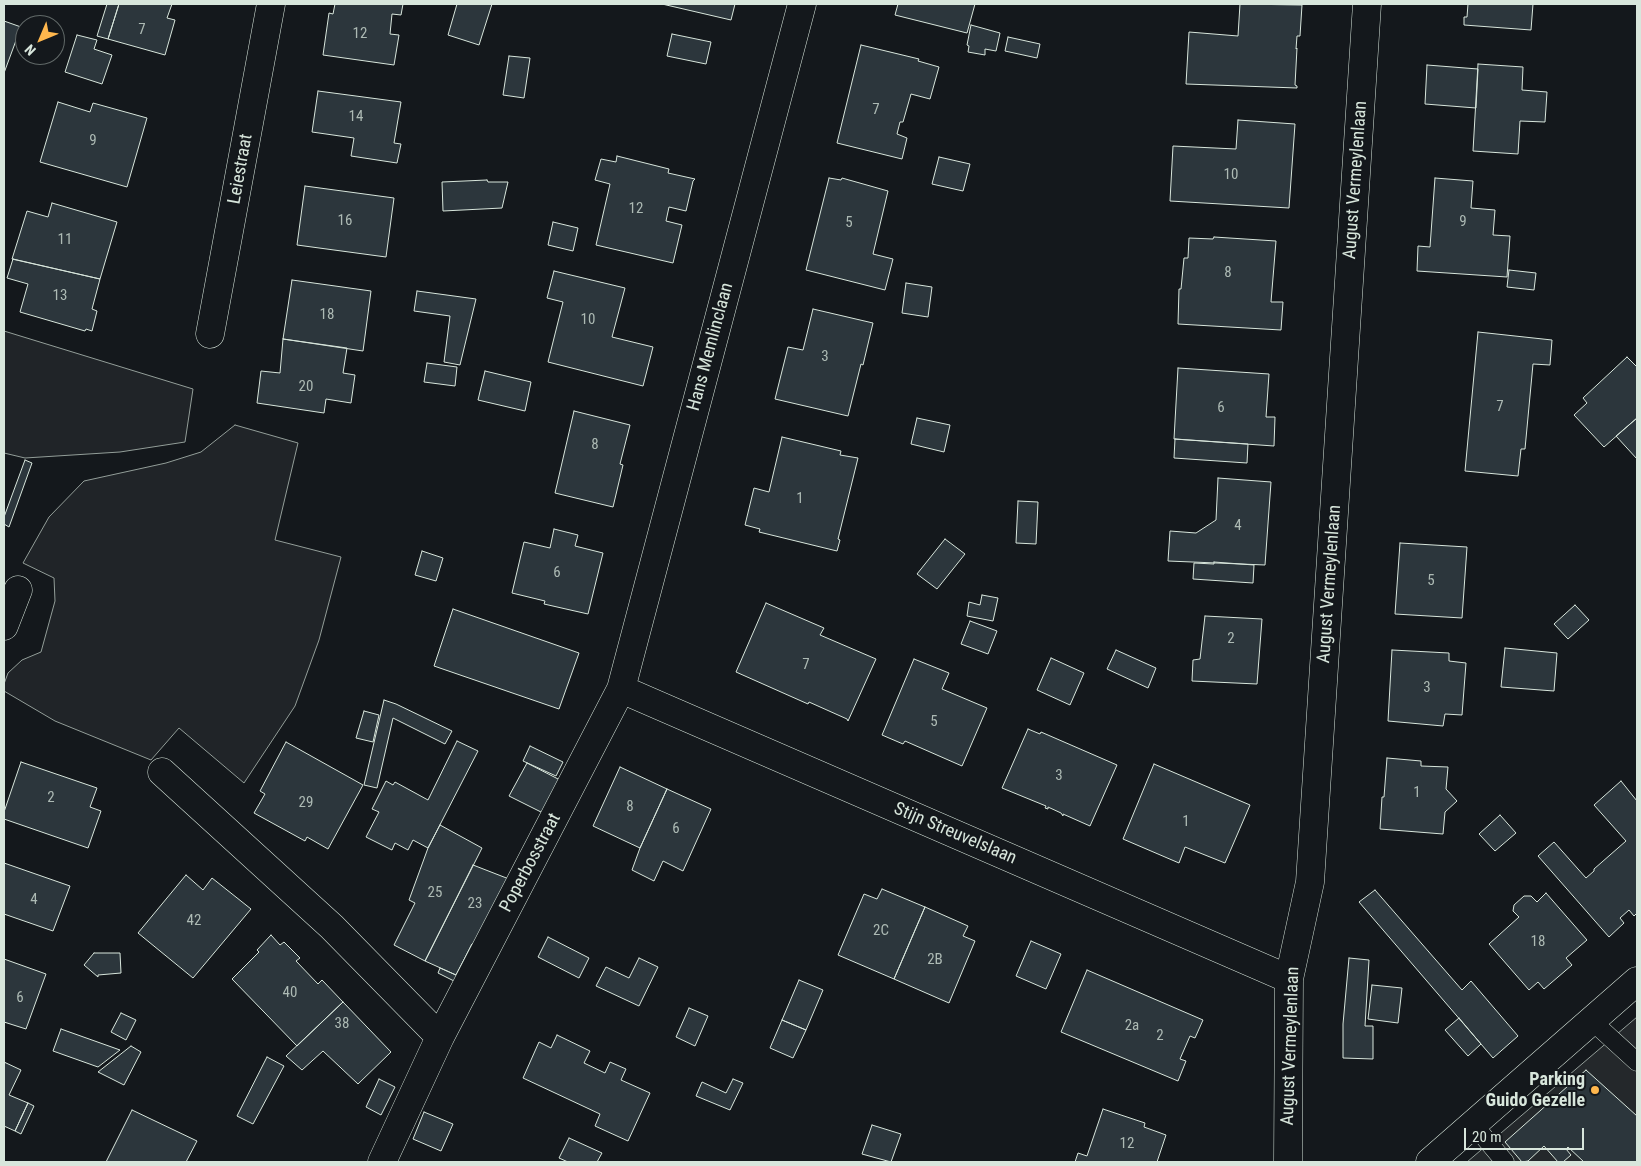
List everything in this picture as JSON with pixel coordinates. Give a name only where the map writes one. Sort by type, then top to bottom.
[{"type":"street","name":"Leiestraat","points":[[210,334],[271,4]]},
{"type":"street","name":"Hans Memlinclaan","points":[[621,689],[802,4]]},
{"type":"street","name":"August Vermeylenlaan","points":[[1288,1162],[1289,979],[1310,882],[1368,4]]},
{"type":"street","points":[[4,626],[18,590]]},
{"type":"street","name":"Stijn Streuvelslaan","points":[[621,689],[1289,979]]},
{"type":"street","name":"Poperbosstraat","points":[[382,1162],[440,1037],[621,689]]},
{"type":"street","points":[[162,772],[332,927],[440,1037]]},
{"type":"street","points":[[1430,1162],[1637,981]]},
{"type":"lane","points":[[1592,1020],[1637,1062]]},
{"type":"lane","points":[[1474,1125],[1505,1162]]},
{"type":"shaded area","points":[[4,331],[193,389],[185,442],[120,452],[25,458],[4,453]]},
{"type":"shaded area","points":[[235,425],[298,443],[275,540],[341,557],[319,640],[295,706],[244,783],[179,728],[151,760],[55,721],[4,691],[4,684],[8,673],[22,660],[41,652],[55,601],[54,578],[23,563],[49,517],[84,481],[166,463],[201,452]]},
{"type":"shaded area","name":"Parking Guido Gezelle","points":[[1637,1017],[1637,1162],[1467,1162]]},
{"type":"building","points":[[107,4],[119,4],[108,39],[97,36]]},
{"type":"building","points":[[119,4],[172,4],[167,18],[175,20],[165,55],[108,39]]},
{"type":"building","points":[[335,4],[403,4],[401,15],[392,14],[390,34],[399,35],[394,65],[323,55],[329,13],[333,14]]},
{"type":"building","points":[[457,4],[492,4],[479,45],[448,35]]},
{"type":"building","points":[[662,4],[735,4],[731,20]]},
{"type":"building","points":[[898,4],[975,4],[967,33],[895,15]]},
{"type":"building","points":[[1240,4],[1302,5],[1300,36],[1297,36],[1296,49],[1295,85],[1297,88],[1186,84],[1189,32],[1238,36]]},
{"type":"building","points":[[1468,4],[1533,4],[1531,30],[1464,25]]},
{"type":"building","points":[[4,21],[15,25],[15,43],[4,73]]},
{"type":"building","points":[[971,25],[1000,33],[996,51],[985,49],[985,55],[968,52],[969,46],[967,45]]},
{"type":"building","points":[[672,34],[711,42],[706,64],[667,56]]},
{"type":"building","points":[[77,35],[97,40],[94,49],[112,55],[102,84],[65,72]]},
{"type":"building","points":[[1008,37],[1040,44],[1037,58],[1005,51]]},
{"type":"building","points":[[861,45],[919,59],[918,61],[939,67],[930,99],[911,94],[903,122],[900,122],[897,134],[907,138],[902,159],[837,143]]},
{"type":"building","points":[[509,56],[530,58],[524,98],[503,95]]},
{"type":"building","points":[[1478,64],[1523,67],[1522,90],[1547,92],[1545,122],[1520,121],[1518,154],[1473,151]]},
{"type":"building","points":[[1427,65],[1478,69],[1476,108],[1425,104]]},
{"type":"building","points":[[318,91],[401,102],[394,143],[401,144],[397,163],[351,156],[354,138],[312,132]]},
{"type":"building","points":[[58,102],[90,112],[93,103],[147,118],[127,187],[40,162]]},
{"type":"building","points":[[1238,120],[1295,124],[1289,208],[1170,201],[1173,146],[1236,149]]},
{"type":"building","points":[[617,156],[669,169],[668,173],[695,179],[686,211],[669,207],[666,221],[682,225],[673,263],[596,245],[610,184],[595,180],[601,159],[616,162]]},
{"type":"building","points":[[939,157],[970,164],[963,191],[932,184]]},
{"type":"building","points":[[829,178],[841,180],[842,178],[888,191],[873,254],[893,259],[885,290],[806,270]]},
{"type":"building","points":[[1435,178],[1473,181],[1471,208],[1495,210],[1493,235],[1510,236],[1507,277],[1417,271],[1418,246],[1430,247]]},
{"type":"building","points":[[487,180],[488,182],[508,182],[502,208],[443,211],[442,182]]},
{"type":"building","points":[[305,186],[394,198],[386,257],[297,245]]},
{"type":"building","points":[[52,203],[117,222],[100,279],[12,259],[27,211],[48,217]]},
{"type":"building","points":[[553,222],[578,228],[573,251],[548,245]]},
{"type":"building","points":[[1214,237],[1276,241],[1271,302],[1283,302],[1281,330],[1178,324],[1179,289],[1181,289],[1184,258],[1188,258],[1189,238],[1213,239]]},
{"type":"building","points":[[13,259],[100,279],[92,309],[97,311],[92,331],[86,329],[85,331],[20,312],[28,284],[7,278]]},
{"type":"building","points":[[1509,270],[1536,273],[1534,290],[1507,287]]},
{"type":"building","points":[[554,271],[625,288],[612,337],[653,347],[643,386],[548,362],[563,302],[547,298]]},
{"type":"building","points":[[292,280],[371,291],[363,351],[283,339]]},
{"type":"building","points":[[906,283],[932,287],[928,317],[902,313]]},
{"type":"building","points":[[417,291],[476,299],[460,365],[444,362],[450,316],[414,311]]},
{"type":"building","points":[[813,309],[873,323],[848,416],[775,399],[788,347],[803,350]]},
{"type":"building","points":[[1478,332],[1552,340],[1550,365],[1533,364],[1525,449],[1521,449],[1518,476],[1465,471]]},
{"type":"building","points":[[283,339],[347,348],[343,373],[355,375],[351,403],[326,399],[324,413],[257,403],[261,371],[280,373]]},
{"type":"building","points":[[1627,357],[1637,367],[1637,418],[1604,447],[1574,415],[1587,403],[1583,398]]},
{"type":"building","points":[[427,363],[457,367],[455,386],[424,382]]},
{"type":"building","points":[[1178,368],[1269,374],[1266,417],[1275,417],[1274,446],[1174,439]]},
{"type":"building","points":[[485,371],[531,382],[525,411],[478,400]]},
{"type":"building","points":[[574,411],[630,425],[620,464],[623,465],[613,507],[555,493]]},
{"type":"building","points":[[917,418],[950,425],[944,452],[911,444]]},
{"type":"building","points":[[1637,418],[1637,459],[1616,436]]},
{"type":"building","points":[[782,437],[841,451],[840,455],[858,458],[838,539],[840,540],[837,551],[759,532],[760,529],[745,525],[754,488],[769,492]]},
{"type":"building","points":[[1175,439],[1248,444],[1247,463],[1174,458]]},
{"type":"building","points":[[25,460],[32,463],[9,527],[4,524],[4,517]]},
{"type":"building","points":[[1218,478],[1271,482],[1265,565],[1168,561],[1170,531],[1196,533],[1216,520]]},
{"type":"building","points":[[1018,501],[1038,502],[1036,544],[1016,543]]},
{"type":"building","points":[[554,529],[578,535],[575,546],[603,553],[588,614],[544,604],[545,601],[512,593],[524,542],[550,548]]},
{"type":"building","points":[[945,539],[965,554],[937,589],[917,574]]},
{"type":"building","points":[[1400,543],[1467,547],[1462,618],[1395,614]]},
{"type":"building","points":[[422,551],[443,558],[436,581],[415,575]]},
{"type":"building","points":[[1214,562],[1254,565],[1253,583],[1193,579],[1194,563],[1214,564]]},
{"type":"building","points":[[982,595],[998,598],[993,621],[967,616],[969,602],[980,605]]},
{"type":"building","points":[[766,603],[824,628],[820,635],[876,659],[848,721],[809,702],[808,704],[736,672]]},
{"type":"building","points":[[1575,605],[1589,620],[1568,639],[1554,624]]},
{"type":"building","points":[[453,609],[579,653],[559,709],[434,666]]},
{"type":"building","points":[[1205,616],[1262,619],[1257,684],[1192,681],[1193,660],[1200,659]]},
{"type":"building","points":[[970,621],[997,631],[988,654],[961,644]]},
{"type":"building","points":[[1505,648],[1557,653],[1554,691],[1501,687]]},
{"type":"building","points":[[1116,650],[1156,668],[1148,688],[1107,669]]},
{"type":"building","points":[[1392,650],[1449,653],[1449,661],[1466,663],[1462,715],[1445,714],[1443,726],[1388,721]]},
{"type":"building","points":[[1051,658],[1084,673],[1070,705],[1037,690]]},
{"type":"building","points":[[914,659],[949,673],[942,689],[987,708],[962,766],[905,741],[903,744],[882,735]]},
{"type":"building","points":[[384,700],[452,731],[445,744],[393,718],[377,788],[364,785]]},
{"type":"building","points":[[364,711],[379,715],[373,742],[356,738]]},
{"type":"building","points":[[1028,729],[1040,734],[1041,732],[1117,765],[1090,826],[1063,814],[1063,816],[1061,813],[1048,807],[1048,809],[1045,808],[1046,806],[1002,788]]},
{"type":"building","points":[[457,741],[478,751],[428,848],[413,840],[408,850],[395,843],[392,850],[366,837],[379,812],[372,809],[386,781],[393,785],[395,782],[428,800]]},
{"type":"building","points":[[286,742],[363,785],[328,849],[307,837],[305,841],[254,813],[265,794],[260,791]]},
{"type":"building","points":[[530,746],[563,762],[556,776],[523,761]]},
{"type":"building","points":[[1387,758],[1421,761],[1421,766],[1448,767],[1446,789],[1457,801],[1445,812],[1443,834],[1380,829]]},
{"type":"building","points":[[21,762],[97,788],[90,807],[101,811],[88,848],[4,819],[4,812]]},
{"type":"building","points":[[527,763],[560,780],[543,813],[509,796]]},
{"type":"building","points":[[1154,764],[1250,805],[1225,863],[1185,847],[1179,863],[1123,839]]},
{"type":"building","points":[[620,767],[667,789],[640,848],[593,826]]},
{"type":"building","points":[[1621,781],[1637,801],[1637,913],[1634,916],[1629,910],[1620,918],[1624,923],[1609,937],[1538,856],[1554,842],[1586,878],[1594,871],[1626,841],[1594,805]]},
{"type":"building","points":[[667,789],[711,809],[683,871],[663,861],[654,881],[632,870]]},
{"type":"building","points":[[1500,815],[1516,833],[1495,851],[1479,834]]},
{"type":"building","points":[[440,825],[482,848],[425,961],[394,945],[415,903],[409,900],[428,848]]},
{"type":"building","points":[[4,863],[70,886],[53,931],[4,914]]},
{"type":"building","points":[[473,865],[509,879],[480,940],[472,944],[456,975],[425,961]]},
{"type":"building","points":[[186,875],[203,890],[212,878],[251,909],[193,978],[138,933]]},
{"type":"building","points":[[882,889],[925,907],[894,979],[838,955],[864,894],[877,899]]},
{"type":"building","points":[[1375,890],[1462,990],[1471,981],[1518,1036],[1493,1058],[1359,902]]},
{"type":"building","points":[[1546,893],[1587,940],[1566,958],[1572,965],[1544,989],[1538,982],[1529,990],[1489,944],[1519,917],[1513,911],[1514,905],[1524,896],[1531,896],[1537,902]]},
{"type":"building","points":[[925,907],[968,926],[963,936],[975,941],[949,1003],[894,979]]},
{"type":"building","points":[[271,935],[280,945],[284,942],[300,958],[296,961],[318,984],[322,980],[343,1002],[297,1046],[232,979],[259,952],[257,950]]},
{"type":"building","points":[[548,937],[589,958],[579,978],[538,957]]},
{"type":"building","points":[[480,940],[456,982],[438,973],[440,968],[456,975],[472,944]]},
{"type":"building","points":[[1031,941],[1061,954],[1046,989],[1016,976]]},
{"type":"building","points":[[94,953],[120,953],[121,973],[98,975],[98,977],[84,965]]},
{"type":"building","points":[[639,958],[658,967],[639,1006],[596,986],[606,967],[629,978]]},
{"type":"building","points":[[1349,958],[1369,960],[1365,1026],[1373,1026],[1373,1059],[1343,1058],[1343,1024]]},
{"type":"building","points":[[4,959],[46,974],[26,1029],[4,1022]]},
{"type":"building","points":[[1087,970],[1203,1020],[1195,1038],[1190,1036],[1180,1059],[1186,1061],[1178,1081],[1061,1032]]},
{"type":"building","points":[[799,980],[823,990],[806,1030],[782,1020]]},
{"type":"building","points":[[1372,985],[1402,988],[1398,1023],[1368,1019]]},
{"type":"building","points":[[343,1002],[391,1052],[358,1084],[323,1051],[302,1070],[286,1056]]},
{"type":"building","points":[[689,1008],[708,1016],[695,1046],[676,1037]]},
{"type":"building","points":[[121,1013],[136,1020],[126,1040],[111,1032]]},
{"type":"building","points":[[1459,1018],[1481,1044],[1468,1056],[1445,1030]]},
{"type":"building","points":[[782,1020],[806,1030],[793,1058],[770,1048]]},
{"type":"building","points":[[61,1029],[120,1050],[98,1067],[53,1051]]},
{"type":"building","points":[[557,1035],[590,1051],[584,1063],[605,1073],[610,1062],[626,1069],[621,1080],[650,1093],[628,1141],[595,1126],[600,1114],[523,1078],[539,1042],[551,1048]]},
{"type":"building","points":[[131,1046],[141,1052],[124,1085],[98,1072]]},
{"type":"building","points":[[267,1057],[284,1066],[253,1124],[237,1116]]},
{"type":"building","points":[[4,1062],[21,1070],[9,1095],[28,1103],[15,1131],[4,1126]]},
{"type":"building","name":"Parking Guido Gezelle","points":[[1586,1070],[1637,1116],[1637,1162],[1584,1162],[1568,1147],[1566,1149],[1571,1155],[1563,1162],[1558,1162],[1544,1146],[1528,1161],[1522,1162],[1505,1142]]},
{"type":"building","points":[[379,1079],[395,1087],[381,1115],[366,1107]]},
{"type":"building","points":[[733,1079],[743,1083],[730,1110],[696,1096],[702,1082],[726,1093]]},
{"type":"building","points":[[28,1103],[34,1106],[21,1134],[15,1131]]},
{"type":"building","points":[[1103,1109],[1145,1123],[1144,1127],[1166,1135],[1157,1162],[1075,1162],[1078,1153],[1087,1156]]},
{"type":"building","points":[[132,1110],[197,1141],[186,1162],[106,1162]]},
{"type":"building","points":[[424,1112],[453,1124],[441,1151],[413,1139]]},
{"type":"building","points":[[872,1125],[901,1134],[891,1162],[862,1154]]},
{"type":"building","points":[[569,1138],[602,1153],[597,1162],[568,1162],[559,1158]]},
{"type":"place","name":"Parking Guido Gezelle","points":[[1595,1090]]}]
